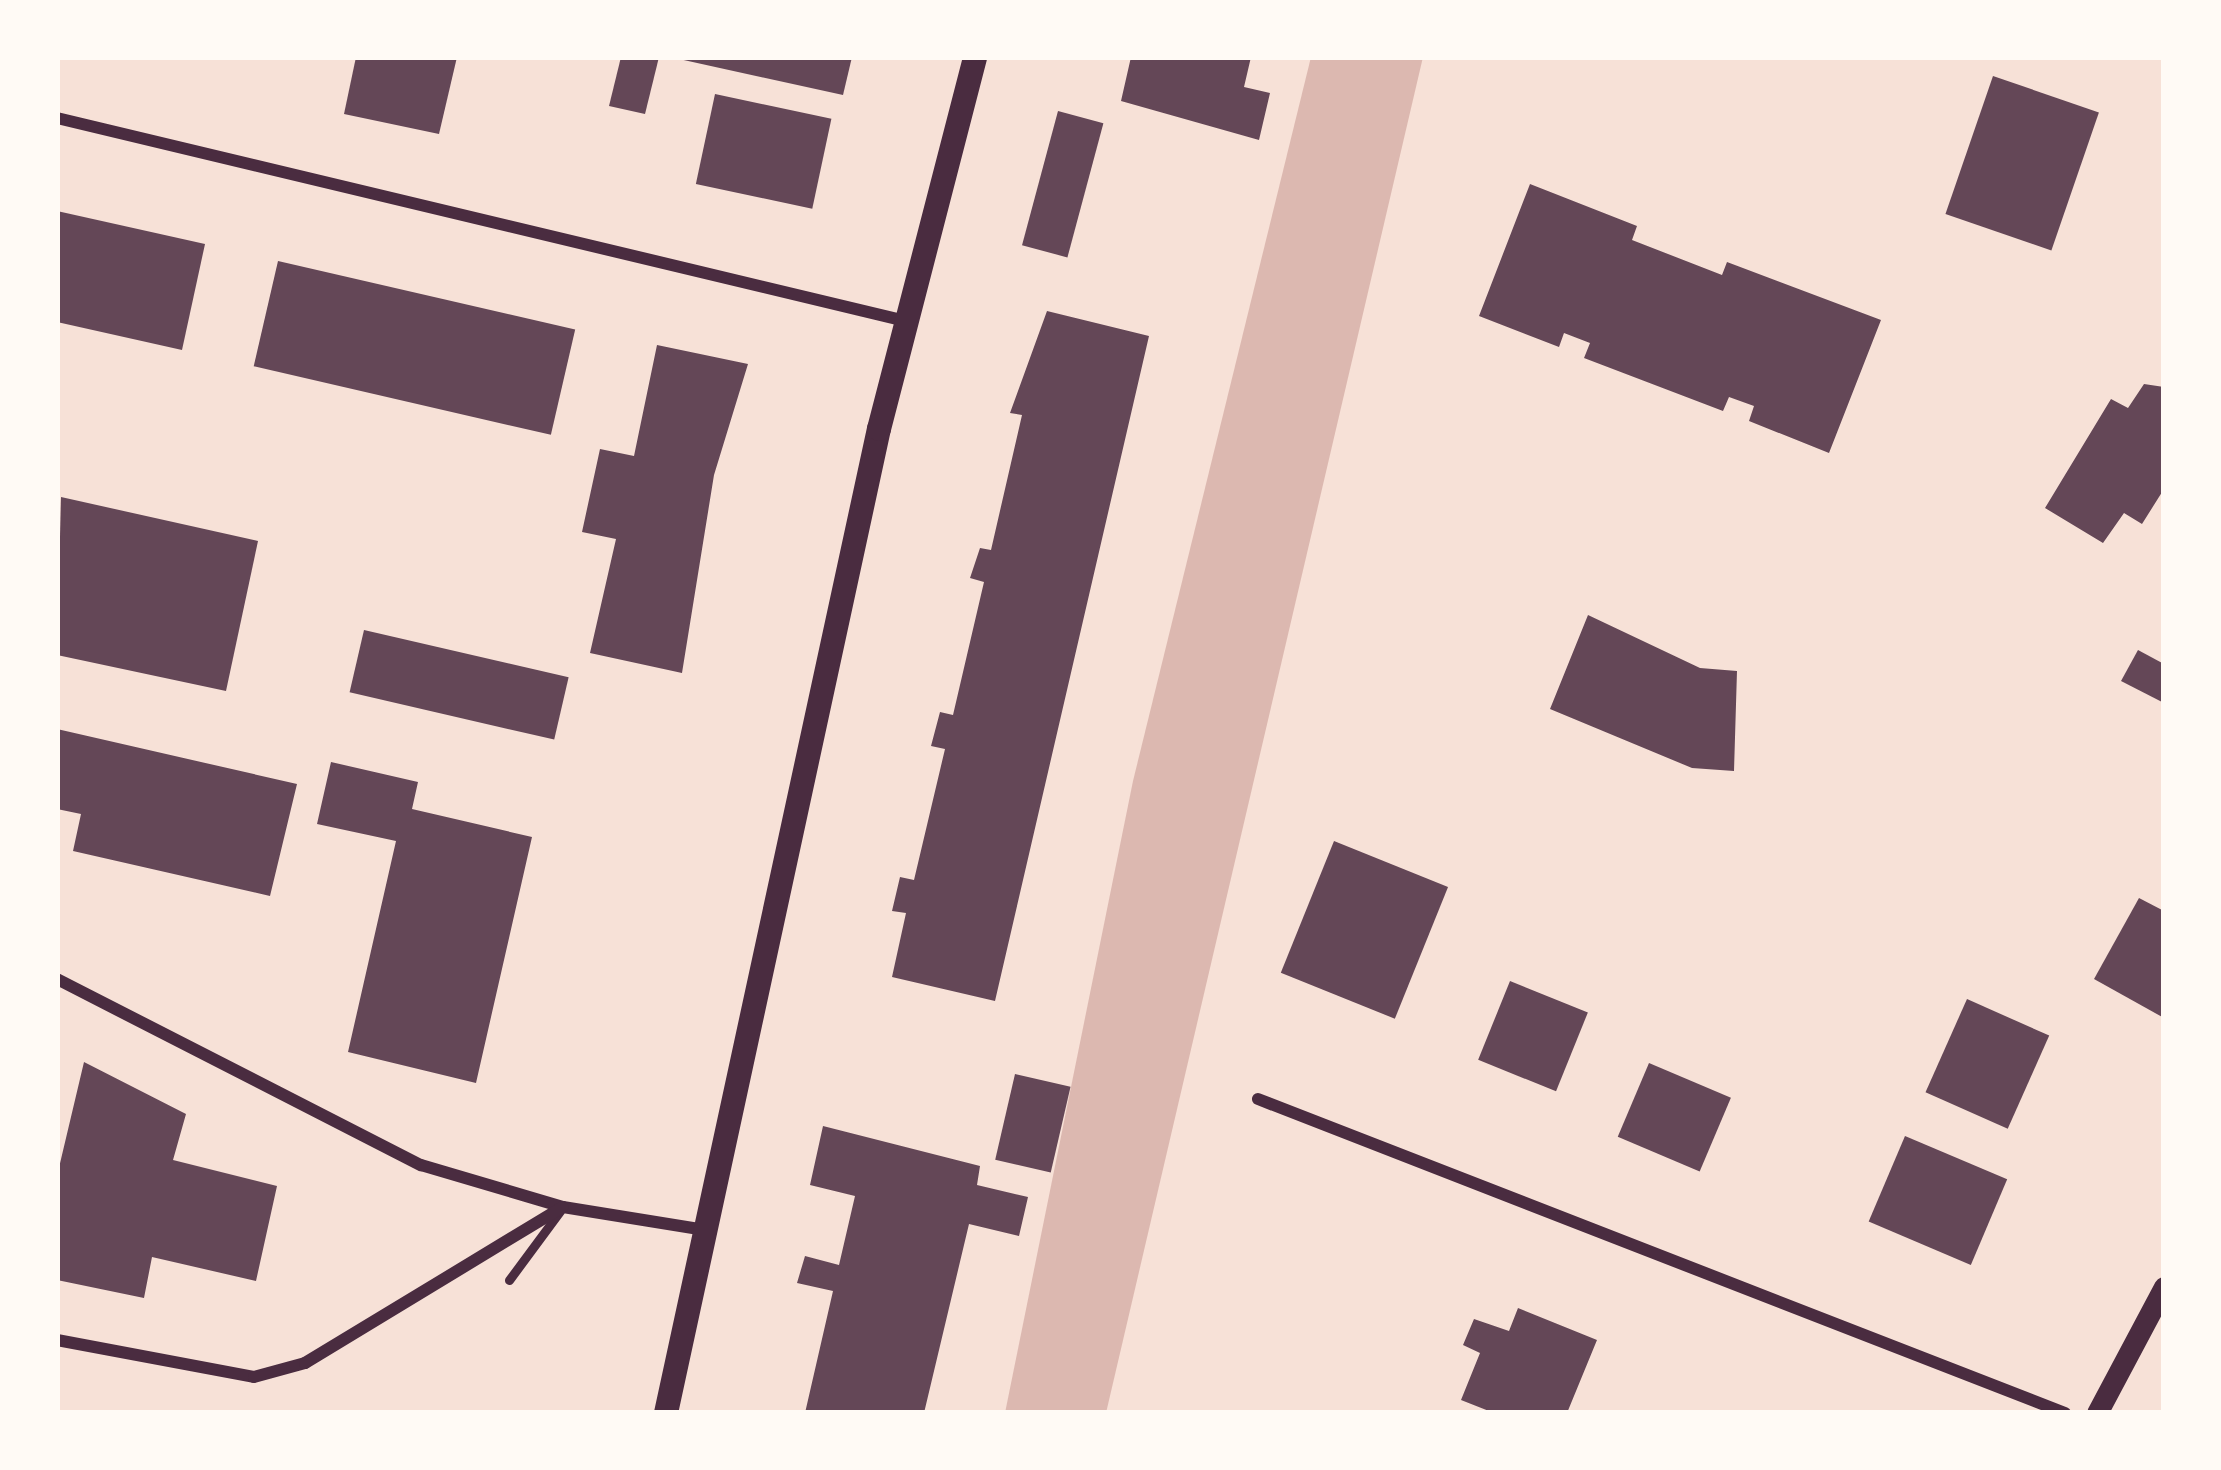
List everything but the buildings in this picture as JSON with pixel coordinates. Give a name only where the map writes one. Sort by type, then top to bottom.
[{"type":"main road","points":[[666,1413],[906,321],[975,57]]},
{"type":"street","points":[[57,118],[906,321]]},
{"type":"street","points":[[57,979],[421,1165],[563,1207],[706,1231]]},
{"type":"street","points":[[1258,1099],[2066,1413]]},
{"type":"street","points":[[57,1340],[254,1377],[305,1363],[563,1207]]},
{"type":"street","points":[[2097,1413],[2164,1287]]},
{"type":"lane","points":[[509,1280],[563,1207]]},
{"type":"shaded area","points":[[1311,57],[1423,57],[1106,1413],[1005,1413],[1133,781]]}]
